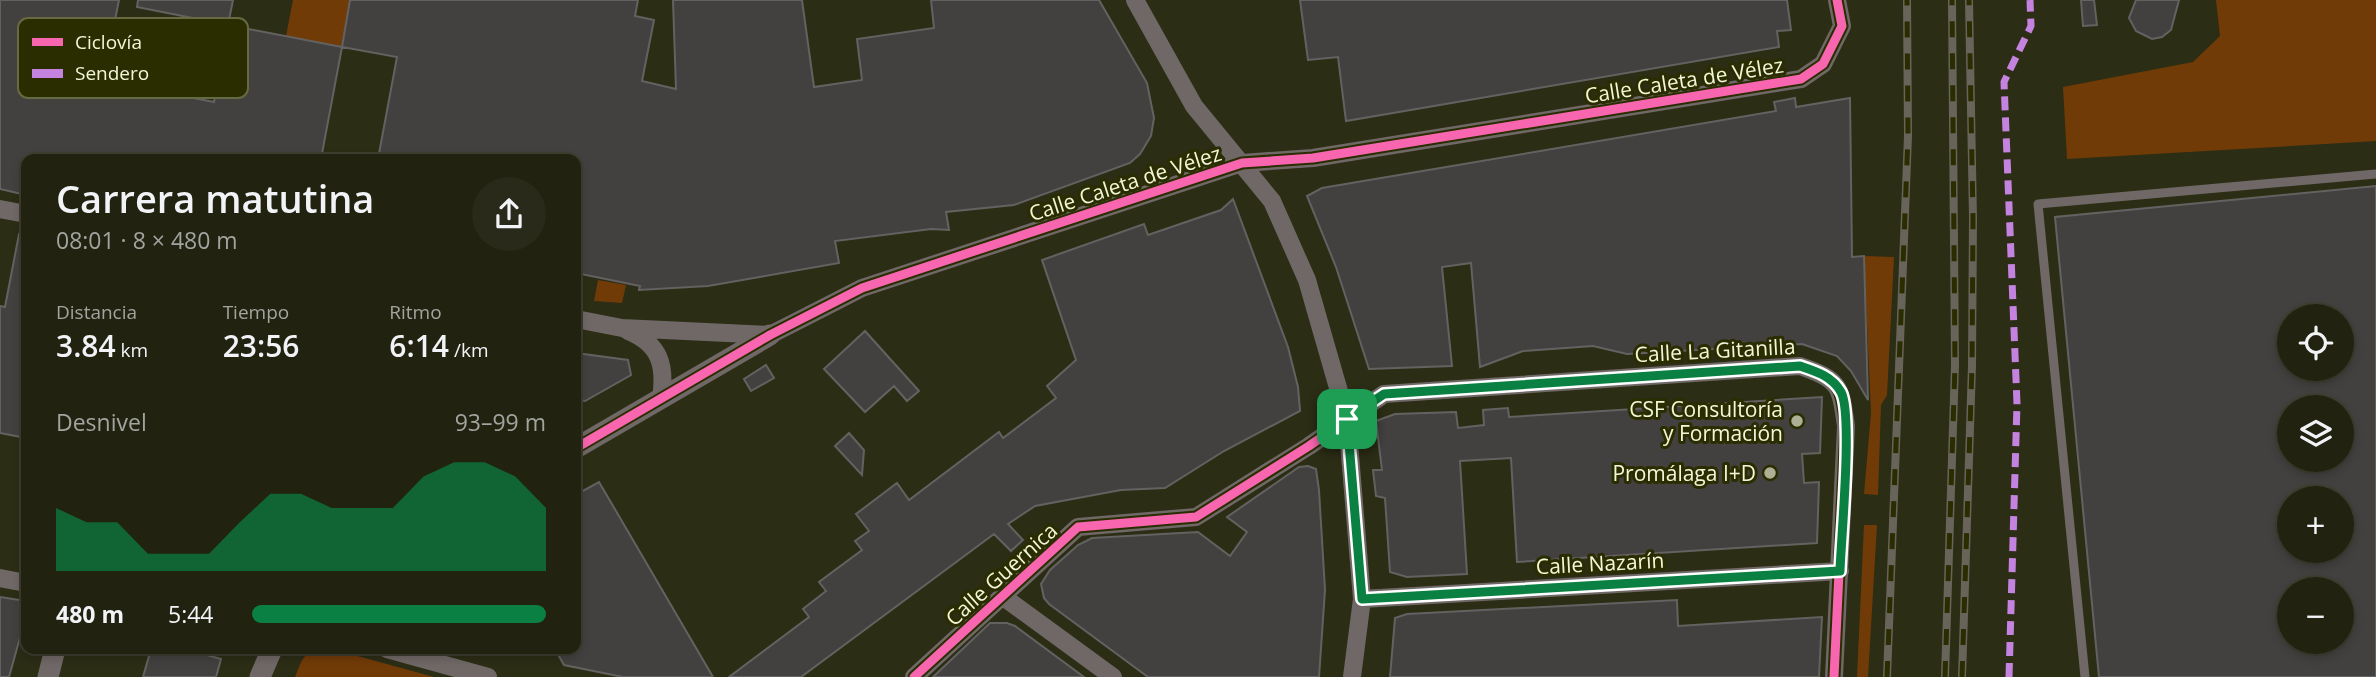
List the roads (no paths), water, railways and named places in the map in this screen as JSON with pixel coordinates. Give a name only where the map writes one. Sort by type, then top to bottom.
[{"type":"street","points":[[1135,0],[1194,106],[1272,201],[1307,280],[1347,419],[1362,599],[1352,677]]},
{"type":"street","name":"Calle Caleta de Vélez","points":[[581,445],[770,335],[862,288],[1242,163],[1313,158],[1801,79],[1823,64],[1842,26],[1837,0]]},
{"type":"street","points":[[0,209],[21,213]]},
{"type":"street","points":[[581,320],[622,328],[770,335]]},
{"type":"street","points":[[622,328],[645,338],[657,351],[664,381],[661,399]]},
{"type":"street","name":"Calle La Gitanilla","points":[[1347,419],[1384,394],[1800,366],[1824,374],[1841,392],[1846,426],[1834,677]]},
{"type":"street","name":"Calle Guernica","points":[[914,677],[1078,527],[1196,517],[1347,419]]},
{"type":"street","name":"Calle Nazarín","points":[[1362,599],[1840,571]]},
{"type":"street","points":[[0,578],[21,582]]},
{"type":"street","points":[[1002,596],[1113,677]]},
{"type":"street","points":[[48,677],[54,654]]},
{"type":"street","points":[[260,677],[270,654]]},
{"type":"street","points":[[405,654],[488,677]]},
{"type":"lane","points":[[2085,677],[2038,204],[2376,174]]},
{"type":"railway","points":[[1887,677],[1908,136],[1907,0]]},
{"type":"railway","points":[[1945,677],[1955,365],[1952,0]]},
{"type":"railway","points":[[1962,677],[1972,366],[1973,218],[1969,0]]},
{"type":"place","name":"CSF Consultoría y Formación","points":[[1797,421]]},
{"type":"place","name":"Promálaga I+D","points":[[1770,473]]}]
